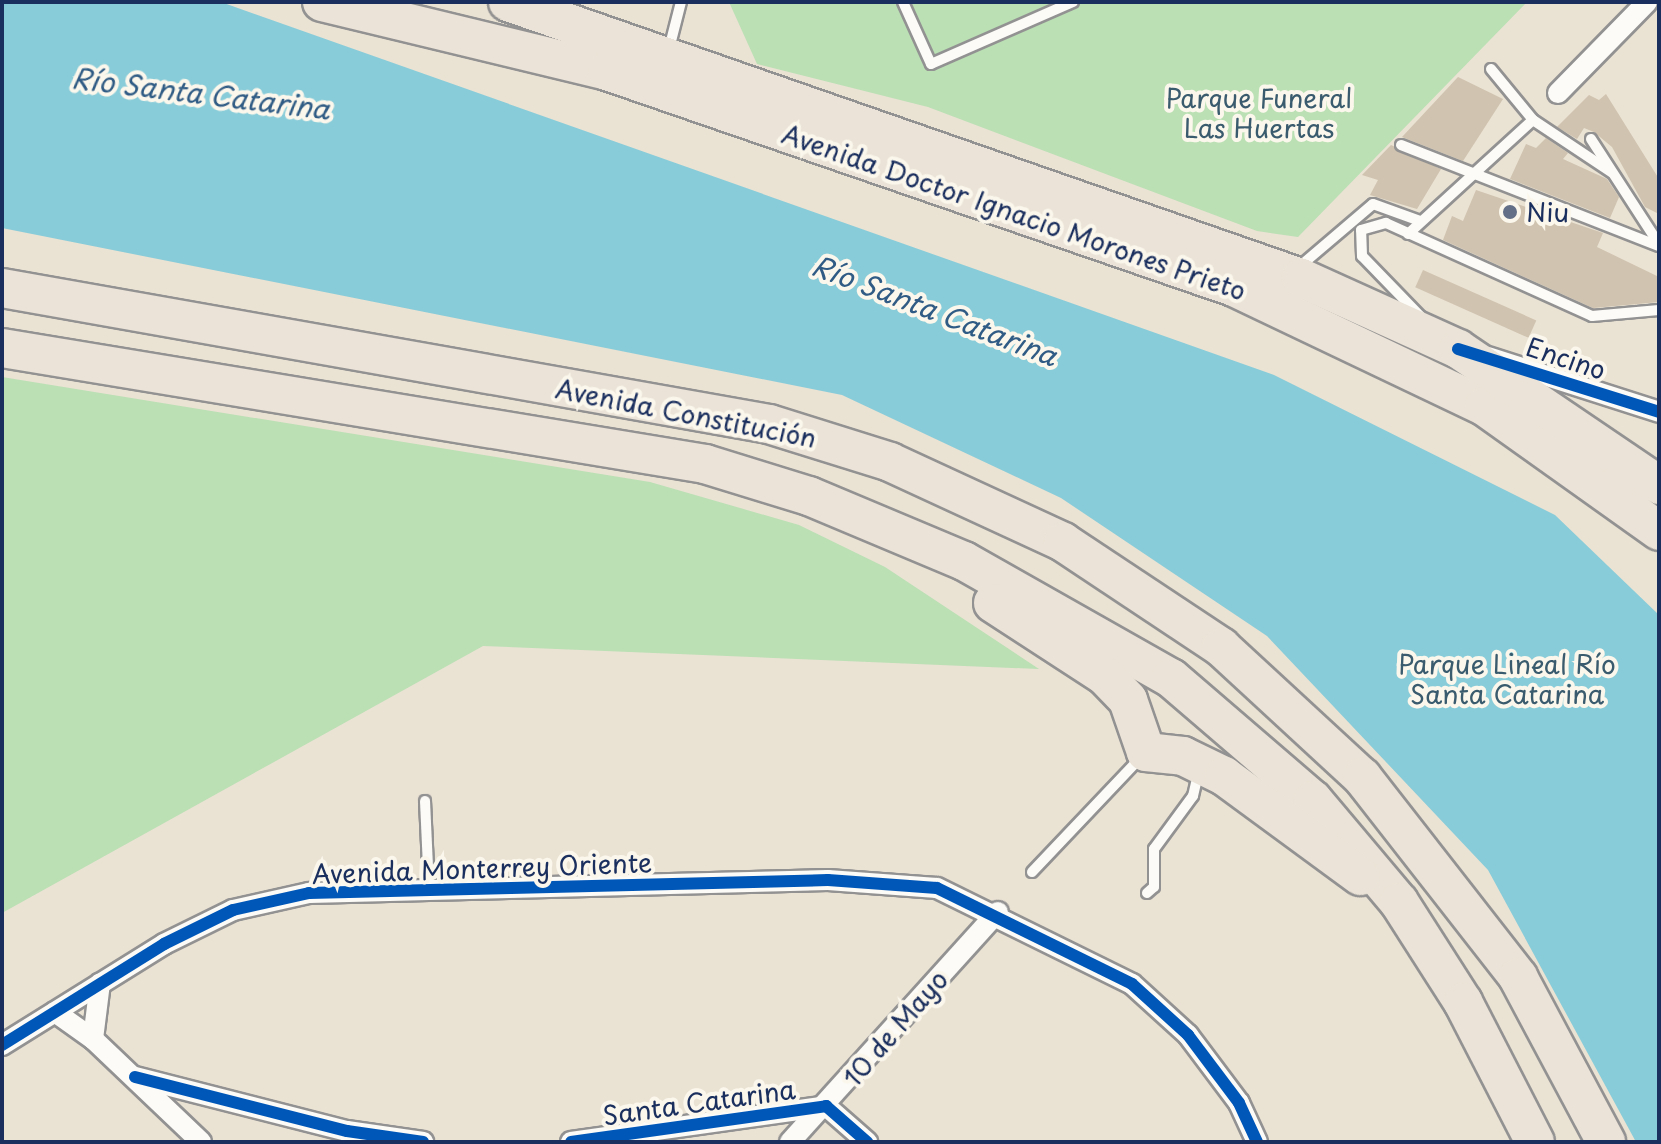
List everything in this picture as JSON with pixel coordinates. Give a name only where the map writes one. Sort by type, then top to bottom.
[{"type":"highway","name":"Avenida Doctor Ignacio Morones Prieto","points":[[322,2],[607,71],[1234,287],[1484,406],[1659,531]]},
{"type":"highway","name":"Avenida Doctor Ignacio Morones Prieto","points":[[515,3],[1288,273],[1447,344],[1659,485]]},
{"type":"highway","name":"Avenida Constitución","points":[[2,288],[769,424],[890,462],[1007,512],[1117,575],[1221,647],[1362,777],[1518,977],[1606,1142]]},
{"type":"highway","name":"Avenida Constitución","points":[[2,348],[705,464],[910,536],[1070,617],[1181,686],[1313,800],[1399,902],[1463,1002],[1535,1142]]},
{"type":"highway","points":[[910,536],[986,599],[1105,676],[1128,700],[1146,752],[1200,765],[1274,808],[1399,902]]},
{"type":"street","points":[[1558,93],[1647,2]]},
{"type":"street","name":"Encino","points":[[1447,344],[1659,412]]},
{"type":"street","name":"Avenida Monterrey Oriente","points":[[2,1045],[100,983],[233,910],[309,893],[828,880],[937,888],[998,912],[1132,984],[1188,1035],[1239,1103],[1257,1142]]},
{"type":"street","name":"10 de Mayo","points":[[790,1142],[826,1106],[998,912]]},
{"type":"street","points":[[93,1039],[100,983]]},
{"type":"street","points":[[55,1012],[93,1039],[201,1142]]},
{"type":"street","points":[[135,1077],[347,1131],[423,1142]]},
{"type":"street","name":"Santa Catarina","points":[[571,1142],[826,1106],[867,1142]]},
{"type":"lane","points":[[667,55],[681,2]]},
{"type":"lane","points":[[903,2],[931,64],[1073,2]]},
{"type":"lane","points":[[1491,69],[1533,120],[1611,172]]},
{"type":"lane","points":[[1408,234],[1533,120]]},
{"type":"lane","points":[[1591,139],[1659,245]]},
{"type":"lane","points":[[1401,145],[1659,245]]},
{"type":"lane","points":[[1288,273],[1373,204],[1420,221]]},
{"type":"lane","points":[[1447,344],[1356,242],[1374,222],[1408,234],[1592,316],[1659,310]]},
{"type":"lane","points":[[1032,872],[1146,752]]},
{"type":"lane","points":[[1147,893],[1154,887],[1154,849],[1193,796],[1200,765]]},
{"type":"lane","points":[[425,801],[429,890]]},
{"type":"green space","name":"Parque Funeral Las Huertas","points":[[729,2],[1527,2],[1298,237],[1257,231],[928,107],[757,64]]},
{"type":"green space","points":[[2,377],[650,482],[799,525],[885,567],[1039,669],[483,646],[2,913]]},
{"type":"water","name":"Río Santa Catarina","points":[[2,2],[221,2],[1274,375],[1555,515],[1659,615],[1659,1142],[1636,1142],[1488,870],[1267,636],[1061,498],[842,395],[2,228]]},
{"type":"building","points":[[1458,77],[1503,99],[1463,161],[1402,137]]},
{"type":"building","points":[[1606,94],[1659,179],[1659,214],[1645,207],[1612,147],[1584,128],[1577,139],[1557,127],[1589,95],[1599,100]]},
{"type":"building","points":[[1546,138],[1568,153],[1563,159],[1607,179],[1619,197],[1610,218],[1510,179],[1526,144],[1536,148]]},
{"type":"building","points":[[1391,145],[1441,169],[1417,209],[1370,195],[1378,180],[1362,175]]},
{"type":"building","points":[[1476,190],[1603,233],[1597,247],[1659,277],[1659,302],[1593,308],[1443,240],[1452,216],[1463,221]]},
{"type":"building","points":[[1423,270],[1536,320],[1529,338],[1415,287]]},
{"type":"cycle path","points":[[1458,349],[1659,412]]},
{"type":"cycle path","points":[[2,1045],[164,944],[233,910],[309,893],[828,880],[937,888],[1132,984],[1188,1035],[1239,1103],[1257,1142]]},
{"type":"cycle path","points":[[135,1077],[347,1131],[423,1142]]},
{"type":"cycle path","points":[[571,1142],[826,1106],[867,1142]]},
{"type":"place","name":"Niu","points":[[1510,212]]},
{"type":"park label","name":"Parque Lineal Río Santa Catarina","points":[[1507,679]]}]
